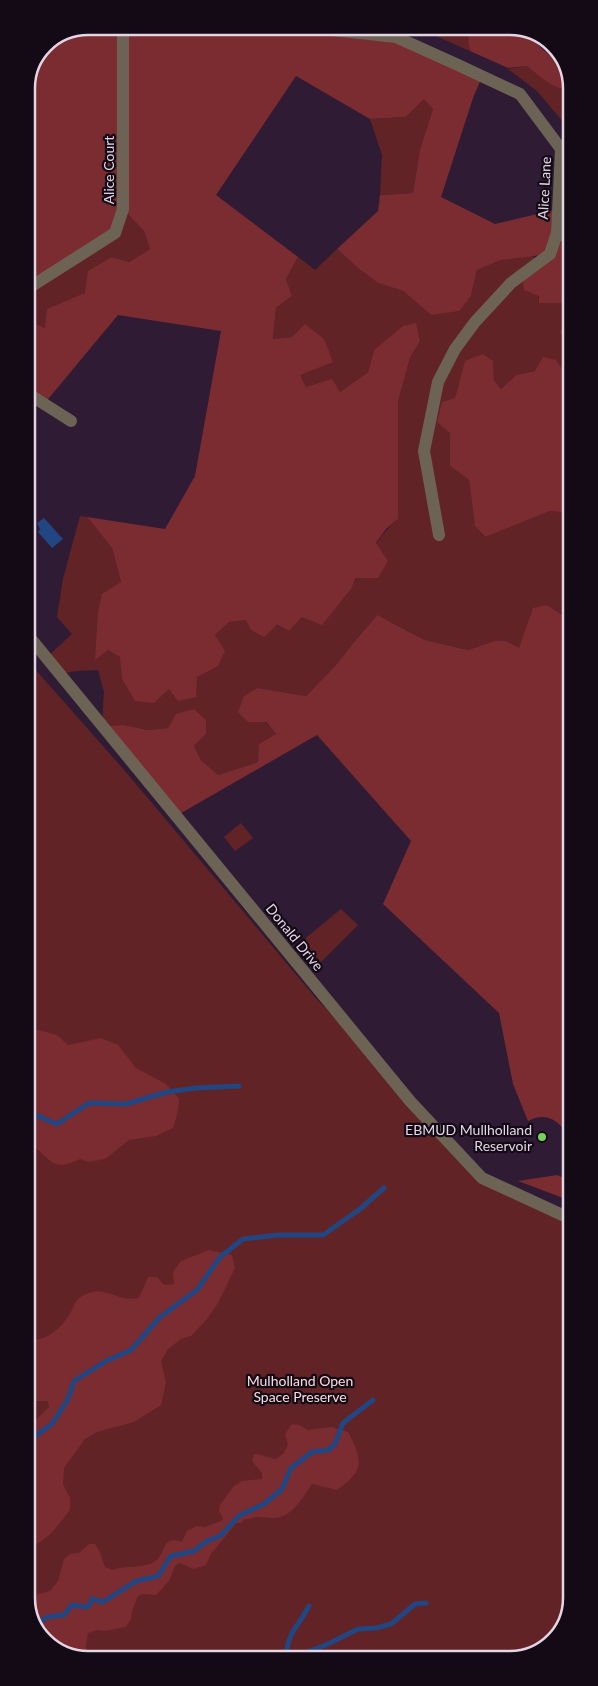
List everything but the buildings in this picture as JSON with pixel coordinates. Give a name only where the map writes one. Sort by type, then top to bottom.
[{"type":"street","name":"Alice Court","points":[[35,284],[116,233],[123,209],[123,35]]},
{"type":"street","name":"Alice Lane","points":[[404,35],[520,94],[561,149],[557,233],[550,254],[511,283],[475,322],[456,349],[438,382],[424,451],[439,535]]},
{"type":"street","points":[[557,233],[563,235]]},
{"type":"street","points":[[35,398],[71,422]]},
{"type":"street","name":"Donald Drive","points":[[35,644],[410,1100],[482,1178],[563,1215]]},
{"type":"green space","points":[[434,35],[469,35],[470,51]]},
{"type":"green space","points":[[527,66],[553,85],[563,89],[563,122],[537,91],[508,69]]},
{"type":"green space","points":[[425,98],[433,109],[420,149],[413,193],[380,195],[382,155],[370,119],[406,117]]},
{"type":"green space","points":[[123,209],[144,231],[150,249],[129,262],[112,257],[85,294],[45,328],[35,324],[35,282]]},
{"type":"green space","points":[[337,249],[378,283],[403,291],[431,315],[471,296],[477,270],[501,260],[533,255],[537,264],[539,303],[561,303],[563,307],[563,325],[560,332],[563,338],[563,370],[556,360],[535,371],[516,375],[501,389],[494,380],[493,361],[458,385],[450,433],[450,466],[469,480],[475,525],[484,537],[550,511],[563,512],[563,615],[547,605],[519,649],[506,641],[494,641],[468,650],[425,640],[376,616],[336,665],[306,696],[258,688],[248,722],[265,722],[276,734],[258,762],[218,775],[201,760],[194,746],[206,734],[168,728],[148,730],[124,725],[102,726],[104,692],[98,670],[60,674],[46,658],[72,634],[57,617],[63,579],[80,516],[87,517],[112,548],[121,582],[95,659],[108,650],[121,657],[122,679],[169,689],[218,666],[215,635],[228,623],[237,620],[253,620],[275,625],[289,631],[302,617],[337,604],[349,591],[373,549],[398,519],[398,402],[410,358],[420,341],[374,350],[368,372],[340,392],[306,387],[300,376],[292,337],[273,339],[276,308],[292,296],[286,279],[298,257],[315,270]]},
{"type":"green space","name":"Mulholland Open Space Preserve","points":[[35,669],[125,771],[315,997],[482,1178],[563,1215],[563,1605],[558,1622],[545,1638],[534,1646],[517,1651],[84,1651],[61,1644],[48,1633],[39,1618],[35,1605]]},
{"type":"green space","points":[[241,823],[253,838],[235,851],[224,837]]},
{"type":"green space","points":[[341,909],[358,925],[321,962],[302,941]]},
{"type":"shaded area","points":[[396,35],[482,77],[473,98],[441,197],[495,224],[558,209],[559,184],[563,184],[563,307],[561,303],[539,303],[539,296],[524,290],[522,275],[549,254],[501,260],[477,270],[471,296],[459,311],[431,315],[403,291],[378,283],[337,249],[378,211],[380,195],[413,193],[420,149],[433,109],[424,99],[406,117],[370,119],[296,76],[216,195],[298,257],[286,279],[292,296],[276,308],[273,339],[292,337],[305,324],[324,339],[333,362],[300,375],[306,387],[332,379],[340,392],[368,372],[374,350],[403,326],[416,323],[420,341],[410,358],[398,402],[398,519],[386,529],[376,543],[388,561],[378,578],[356,578],[351,589],[322,625],[302,617],[289,631],[277,625],[264,637],[251,630],[246,620],[229,622],[215,635],[225,651],[218,666],[197,677],[196,697],[178,701],[169,689],[154,703],[135,701],[122,679],[120,657],[108,650],[95,660],[98,612],[102,594],[121,582],[112,548],[87,517],[165,529],[195,476],[221,331],[118,315],[44,404],[35,398],[35,324],[45,328],[47,309],[85,293],[88,271],[112,257],[129,262],[150,249],[144,231],[123,209],[115,233],[35,279],[36,77],[44,58],[50,50],[58,44],[77,36]]},
{"type":"shaded area","points":[[469,35],[514,35],[533,41],[555,60],[563,81],[563,89],[553,85],[527,66],[508,68],[470,51]]},
{"type":"shaded area","points":[[563,325],[563,338],[560,332]]},
{"type":"shaded area","points":[[483,354],[493,361],[494,380],[501,389],[516,375],[535,371],[543,357],[556,360],[563,370],[563,512],[550,511],[485,537],[475,526],[469,480],[450,466],[450,433],[437,422],[442,402],[455,398],[465,361]]},
{"type":"shaded area","points":[[547,605],[563,615],[563,1127],[554,1120],[546,1117],[537,1117],[528,1121],[513,1084],[499,1013],[383,904],[411,841],[317,735],[176,816],[102,726],[124,725],[148,730],[168,728],[176,714],[194,709],[206,720],[206,734],[194,746],[201,760],[218,775],[258,762],[259,744],[276,734],[266,722],[248,722],[238,712],[244,696],[258,688],[306,696],[336,665],[377,615],[425,640],[468,650],[494,641],[506,641],[519,648],[533,608]]},
{"type":"shaded area","points":[[35,1030],[57,1035],[68,1045],[101,1038],[118,1045],[136,1068],[166,1084],[179,1099],[173,1128],[156,1136],[129,1140],[105,1159],[89,1162],[80,1159],[61,1165],[52,1162],[35,1148]]},
{"type":"shaded area","points":[[557,1175],[563,1178],[563,1198],[518,1181]]},
{"type":"shaded area","points":[[209,1250],[232,1255],[235,1268],[218,1303],[207,1319],[191,1336],[181,1339],[168,1349],[161,1361],[166,1382],[161,1405],[134,1422],[97,1432],[85,1439],[64,1468],[63,1484],[70,1498],[70,1510],[46,1538],[35,1544],[35,1421],[49,1407],[48,1401],[35,1401],[35,1340],[46,1337],[57,1329],[66,1320],[77,1300],[88,1293],[103,1292],[131,1299],[139,1298],[148,1277],[157,1277],[164,1285],[174,1284],[173,1272],[181,1261]]},
{"type":"shaded area","points":[[292,1424],[299,1425],[308,1430],[331,1427],[348,1432],[357,1450],[359,1464],[357,1471],[353,1477],[337,1490],[312,1484],[299,1503],[285,1515],[275,1518],[256,1517],[236,1523],[211,1554],[206,1565],[193,1569],[179,1563],[175,1566],[169,1581],[156,1595],[142,1594],[138,1596],[131,1619],[126,1627],[105,1631],[97,1630],[88,1633],[86,1651],[61,1644],[48,1633],[39,1618],[35,1605],[35,1595],[50,1591],[58,1581],[64,1559],[70,1554],[79,1553],[89,1544],[95,1544],[105,1567],[112,1570],[144,1566],[154,1562],[170,1541],[182,1542],[187,1531],[197,1526],[205,1527],[221,1521],[223,1518],[219,1511],[220,1505],[234,1486],[242,1481],[262,1479],[262,1473],[252,1461],[254,1454],[276,1459],[283,1454],[288,1445],[285,1434]]},
{"type":"water","points":[[44,518],[63,539],[52,548],[38,532],[40,529],[37,523]]},
{"type":"waterway","points":[[35,1115],[57,1124],[89,1103],[126,1104],[167,1092],[196,1088],[239,1086]]},
{"type":"waterway","points":[[35,1436],[52,1424],[68,1399],[74,1381],[106,1361],[131,1350],[160,1317],[197,1290],[220,1257],[243,1239],[278,1235],[323,1235],[360,1209],[384,1188]]},
{"type":"waterway","points":[[41,1622],[47,1617],[64,1615],[72,1605],[88,1607],[92,1599],[103,1602],[136,1581],[158,1576],[171,1556],[194,1551],[207,1541],[220,1536],[240,1515],[264,1504],[282,1489],[291,1468],[312,1452],[328,1450],[335,1444],[343,1423],[373,1400]]},
{"type":"waterway","points":[[310,1651],[358,1629],[376,1628],[391,1624],[415,1604],[426,1603]]},
{"type":"waterway","points":[[287,1651],[288,1642],[309,1606]]},
{"type":"place","name":"EBMUD Mullholland Reservoir","points":[[542,1137]]}]
